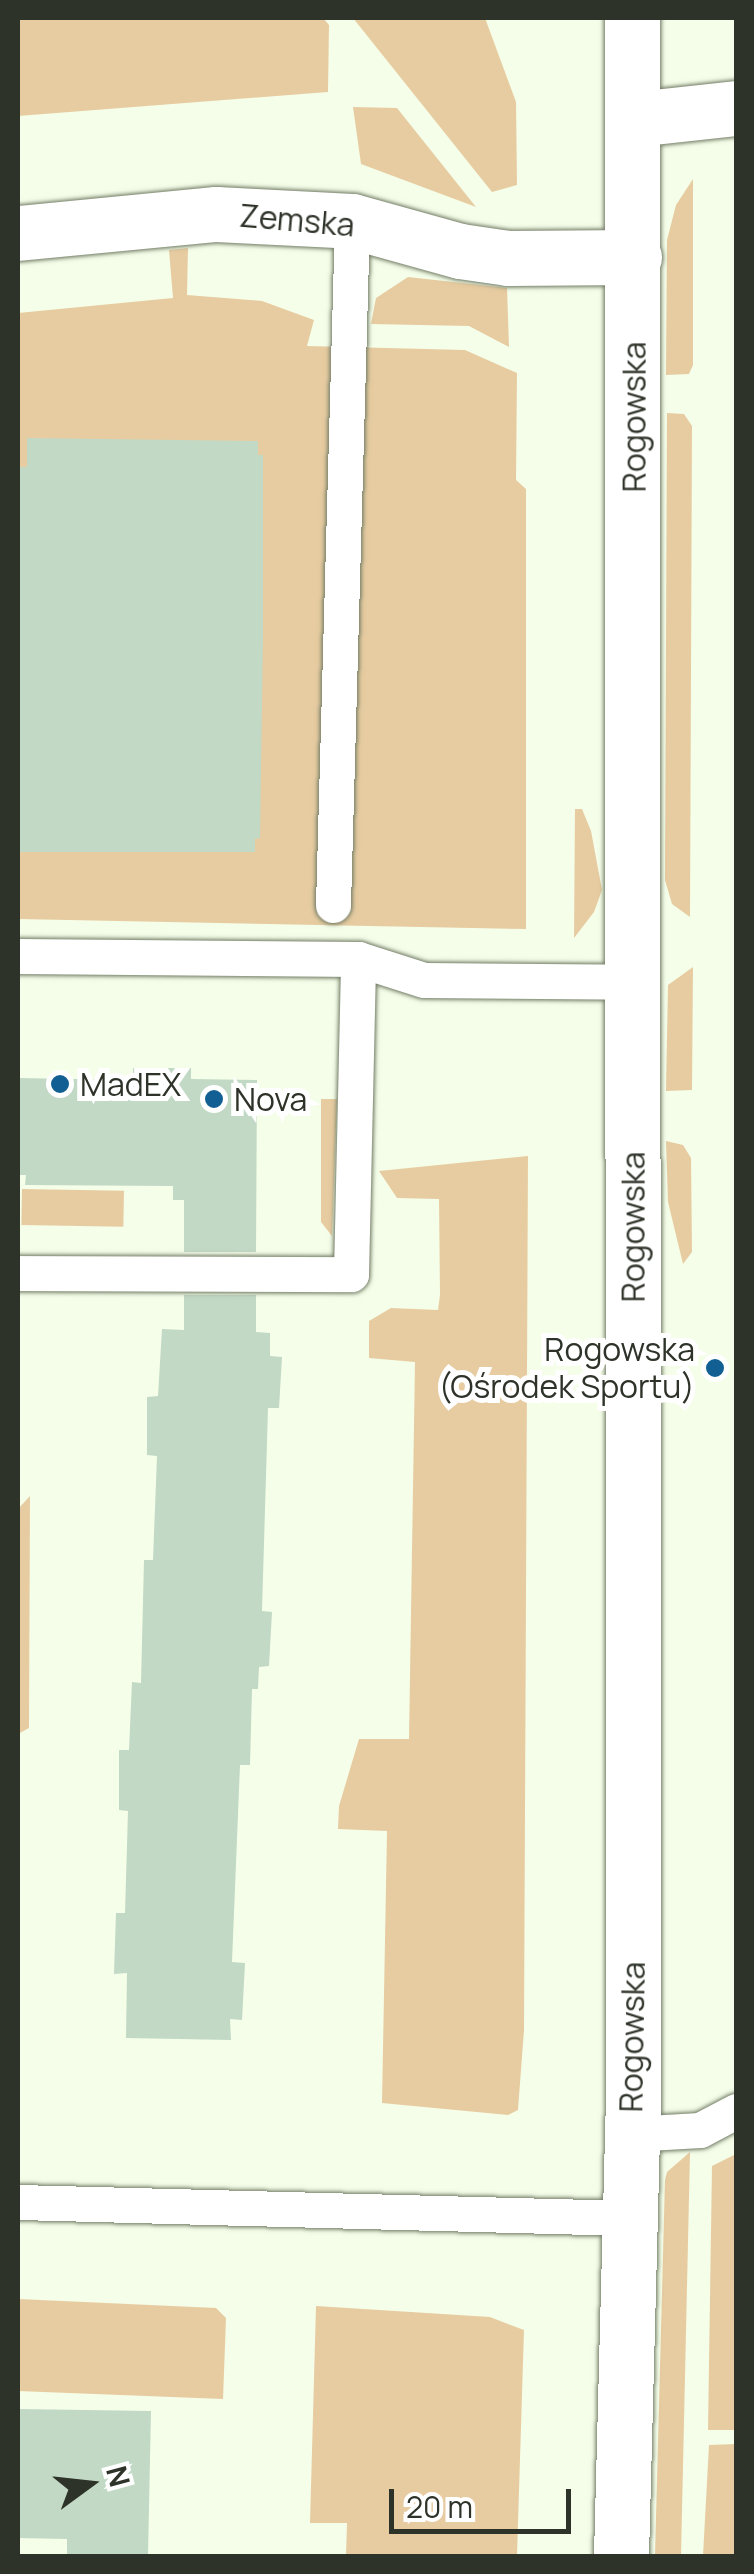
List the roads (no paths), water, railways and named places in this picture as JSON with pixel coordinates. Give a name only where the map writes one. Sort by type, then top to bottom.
[{"type":"street","name":"Rogowska","points":[[620,2556],[631,2218],[635,119],[632,18]]},
{"type":"street","points":[[635,119],[736,108]]},
{"type":"street","name":"Zemska","points":[[18,234],[216,214],[352,221],[460,251],[508,258],[634,256]]},
{"type":"lane","points":[[333,905],[352,221]]},
{"type":"lane","points":[[18,956],[358,959],[424,980],[633,982]]},
{"type":"lane","points":[[18,1272],[351,1274],[358,959]]},
{"type":"lane","points":[[630,2134],[700,2130],[736,2111]]},
{"type":"lane","points":[[18,2202],[631,2218]]},
{"type":"place","name":"MadEX","points":[[60,1084]]},
{"type":"place","name":"Nova","points":[[214,1099]]},
{"type":"place","name":"Rogowska (Ośrodek Sportu)","points":[[715,1368]]}]
